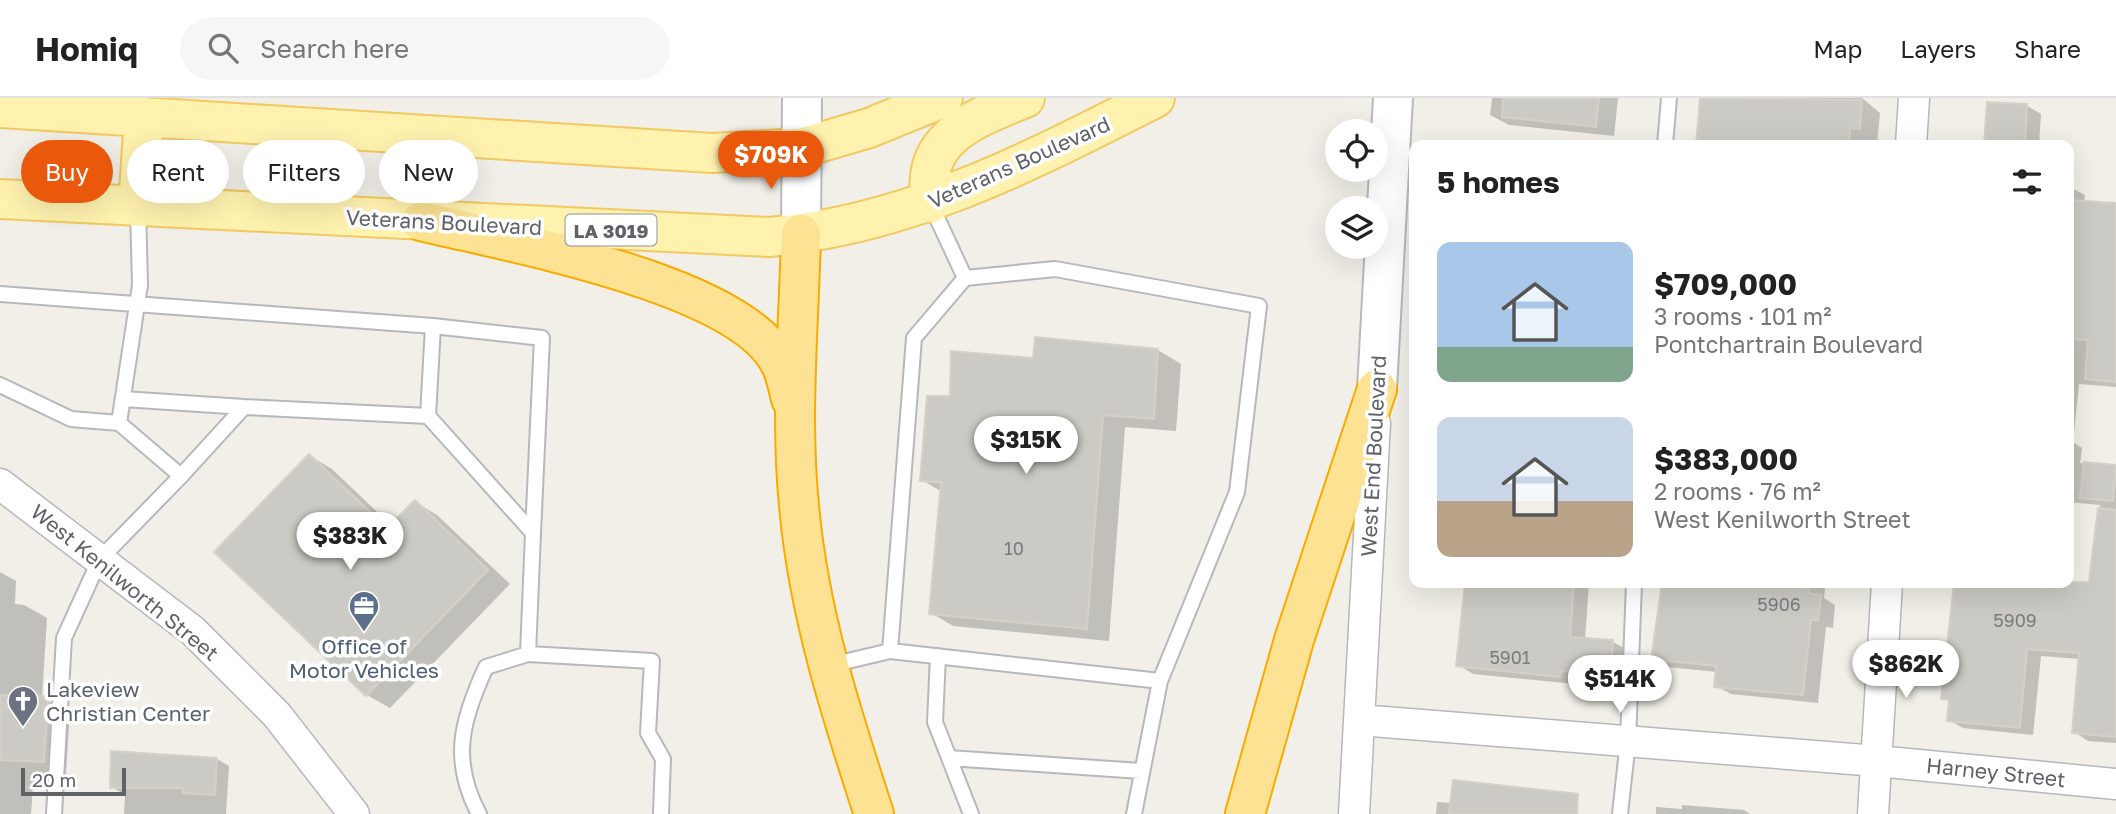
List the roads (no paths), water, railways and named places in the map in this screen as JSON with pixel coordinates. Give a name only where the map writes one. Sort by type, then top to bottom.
[{"type":"highway","points":[[421,220],[667,284],[714,308],[755,334],[780,362],[796,414]]},
{"type":"highway","points":[[801,234],[796,414],[799,505],[814,607],[828,665],[874,814]]},
{"type":"highway","points":[[1245,814],[1294,640],[1377,389]]},
{"type":"main road","points":[[801,234],[802,98]]},
{"type":"main road","points":[[0,108],[712,153],[801,148],[869,128],[943,98]]},
{"type":"main road","points":[[931,203],[927,180],[930,164],[946,141],[979,117],[1025,98]]},
{"type":"main road","name":"Veterans Boulevard","points":[[0,199],[720,236],[801,234],[931,203],[1062,145],[1155,98]]},
{"type":"main road","name":"West End Boulevard","points":[[1377,389],[1393,98]]},
{"type":"main road","points":[[138,207],[144,117]]},
{"type":"street","points":[[1911,140],[1914,98]]},
{"type":"street","name":"West End Boulevard","points":[[1354,814],[1377,389]]},
{"type":"street","name":"West Kenilworth Street","points":[[5,489],[193,631],[277,715],[354,814]]},
{"type":"street","points":[[1873,814],[1887,588]]},
{"type":"street","name":"Harney Street","points":[[1359,720],[1877,761],[2116,784]]},
{"type":"lane","points":[[1665,140],[1669,98]]},
{"type":"lane","points":[[931,203],[965,278]]},
{"type":"lane","points":[[119,423],[138,302],[138,207]]},
{"type":"lane","points":[[890,651],[914,338],[965,278],[1055,269],[1259,306],[1237,492],[1160,681],[1133,814]]},
{"type":"lane","points":[[0,294],[138,302],[433,326],[542,338],[528,654]]},
{"type":"lane","points":[[433,326],[428,416],[533,533]]},
{"type":"lane","points":[[0,385],[71,419],[119,423],[181,476]]},
{"type":"lane","points":[[123,399],[428,416]]},
{"type":"lane","points":[[54,814],[64,638],[100,559],[244,407]]},
{"type":"lane","points":[[1620,814],[1628,741],[1634,588]]},
{"type":"lane","points":[[828,665],[890,651],[1160,681]]},
{"type":"lane","points":[[479,814],[467,791],[462,752],[461,739],[468,707],[486,667],[528,654],[652,661],[648,733],[663,759],[661,814]]},
{"type":"lane","points":[[938,656],[935,722],[971,814]]},
{"type":"lane","points":[[949,758],[1141,771]]},
{"type":"place","name":"Office of Motor Vehicles","points":[[364,633]]},
{"type":"place","name":"Lakeview Christian Center","points":[[23,728]]}]
